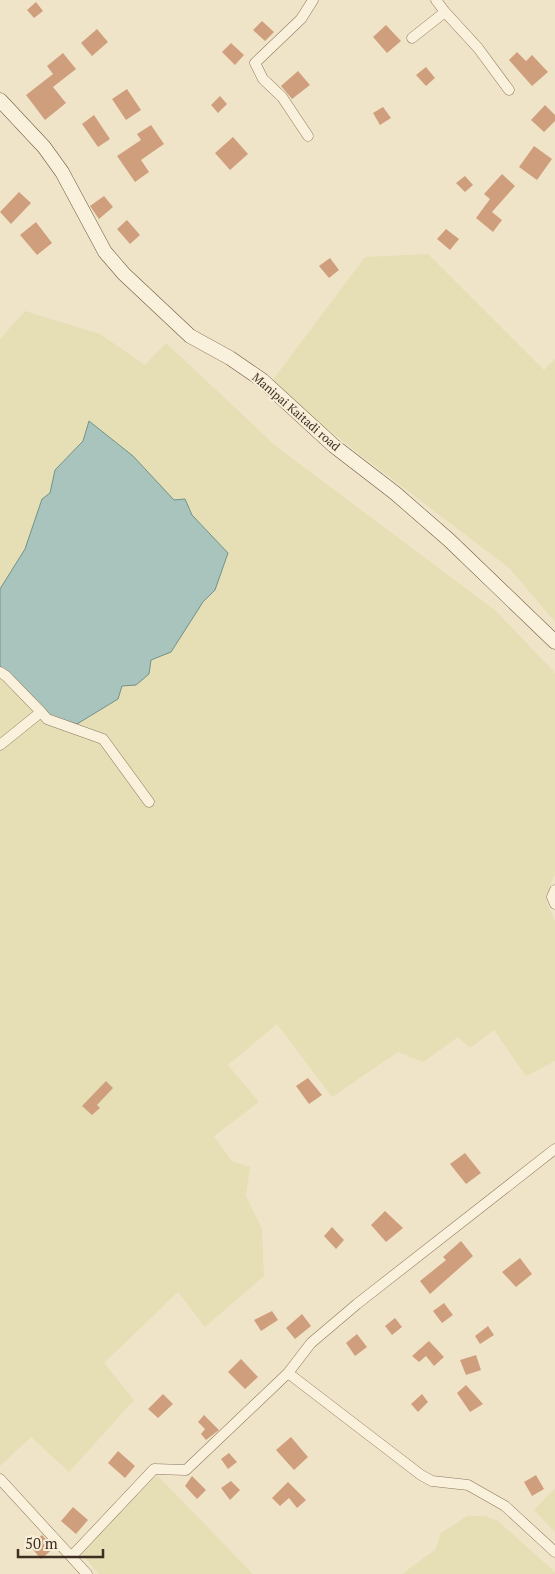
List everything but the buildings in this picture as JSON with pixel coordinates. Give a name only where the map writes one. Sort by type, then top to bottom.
[{"type":"main road","name":"Manipai Kaitadi road","points":[[0,100],[44,147],[62,172],[105,252],[124,274],[190,336],[230,358],[262,380],[334,446],[395,493],[449,540],[555,642]]},
{"type":"street","points":[[308,136],[282,97],[263,79],[255,63],[301,19],[312,0]]},
{"type":"street","points":[[436,0],[478,48],[509,90]]},
{"type":"street","points":[[412,38],[445,12]]},
{"type":"street","points":[[0,672],[47,719],[103,739],[149,802]]},
{"type":"street","points":[[0,745],[42,712]]},
{"type":"street","points":[[555,890],[552,897],[555,904]]},
{"type":"street","points":[[72,1556],[154,1470],[186,1470],[288,1373],[311,1343],[555,1148]]},
{"type":"street","points":[[288,1373],[421,1475],[432,1481],[468,1485],[505,1506],[555,1552]]},
{"type":"street","points":[[0,1479],[87,1574]]},
{"type":"shaded area","points":[[428,254],[544,370],[555,359],[555,622],[509,568],[269,385],[365,257]]},
{"type":"shaded area","points":[[25,311],[100,334],[145,365],[166,343],[277,447],[496,611],[555,673],[555,875],[547,903],[555,921],[555,1061],[526,1076],[494,1030],[470,1048],[458,1037],[423,1062],[398,1052],[332,1097],[277,1024],[228,1065],[259,1102],[214,1136],[232,1161],[250,1167],[246,1196],[262,1229],[264,1276],[205,1327],[178,1292],[104,1363],[134,1400],[69,1472],[31,1437],[0,1466],[0,668],[122,686],[136,685],[151,660],[215,590],[228,553],[192,515],[185,499],[174,500],[133,456],[89,421],[83,440],[55,470],[50,493],[42,499],[25,549],[0,589],[0,339]]},
{"type":"shaded area","points":[[157,1475],[253,1574],[99,1574],[80,1552]]},
{"type":"shaded area","points":[[555,1488],[555,1532],[534,1510]]},
{"type":"shaded area","points":[[467,1516],[485,1516],[498,1521],[555,1574],[402,1574],[435,1550],[441,1533]]},
{"type":"water","points":[[89,421],[133,456],[174,500],[185,499],[192,515],[228,553],[215,590],[203,602],[171,652],[151,660],[149,674],[136,685],[122,686],[118,699],[77,724],[50,716],[0,668],[0,589],[25,549],[42,499],[50,493],[55,470],[83,441]]}]
